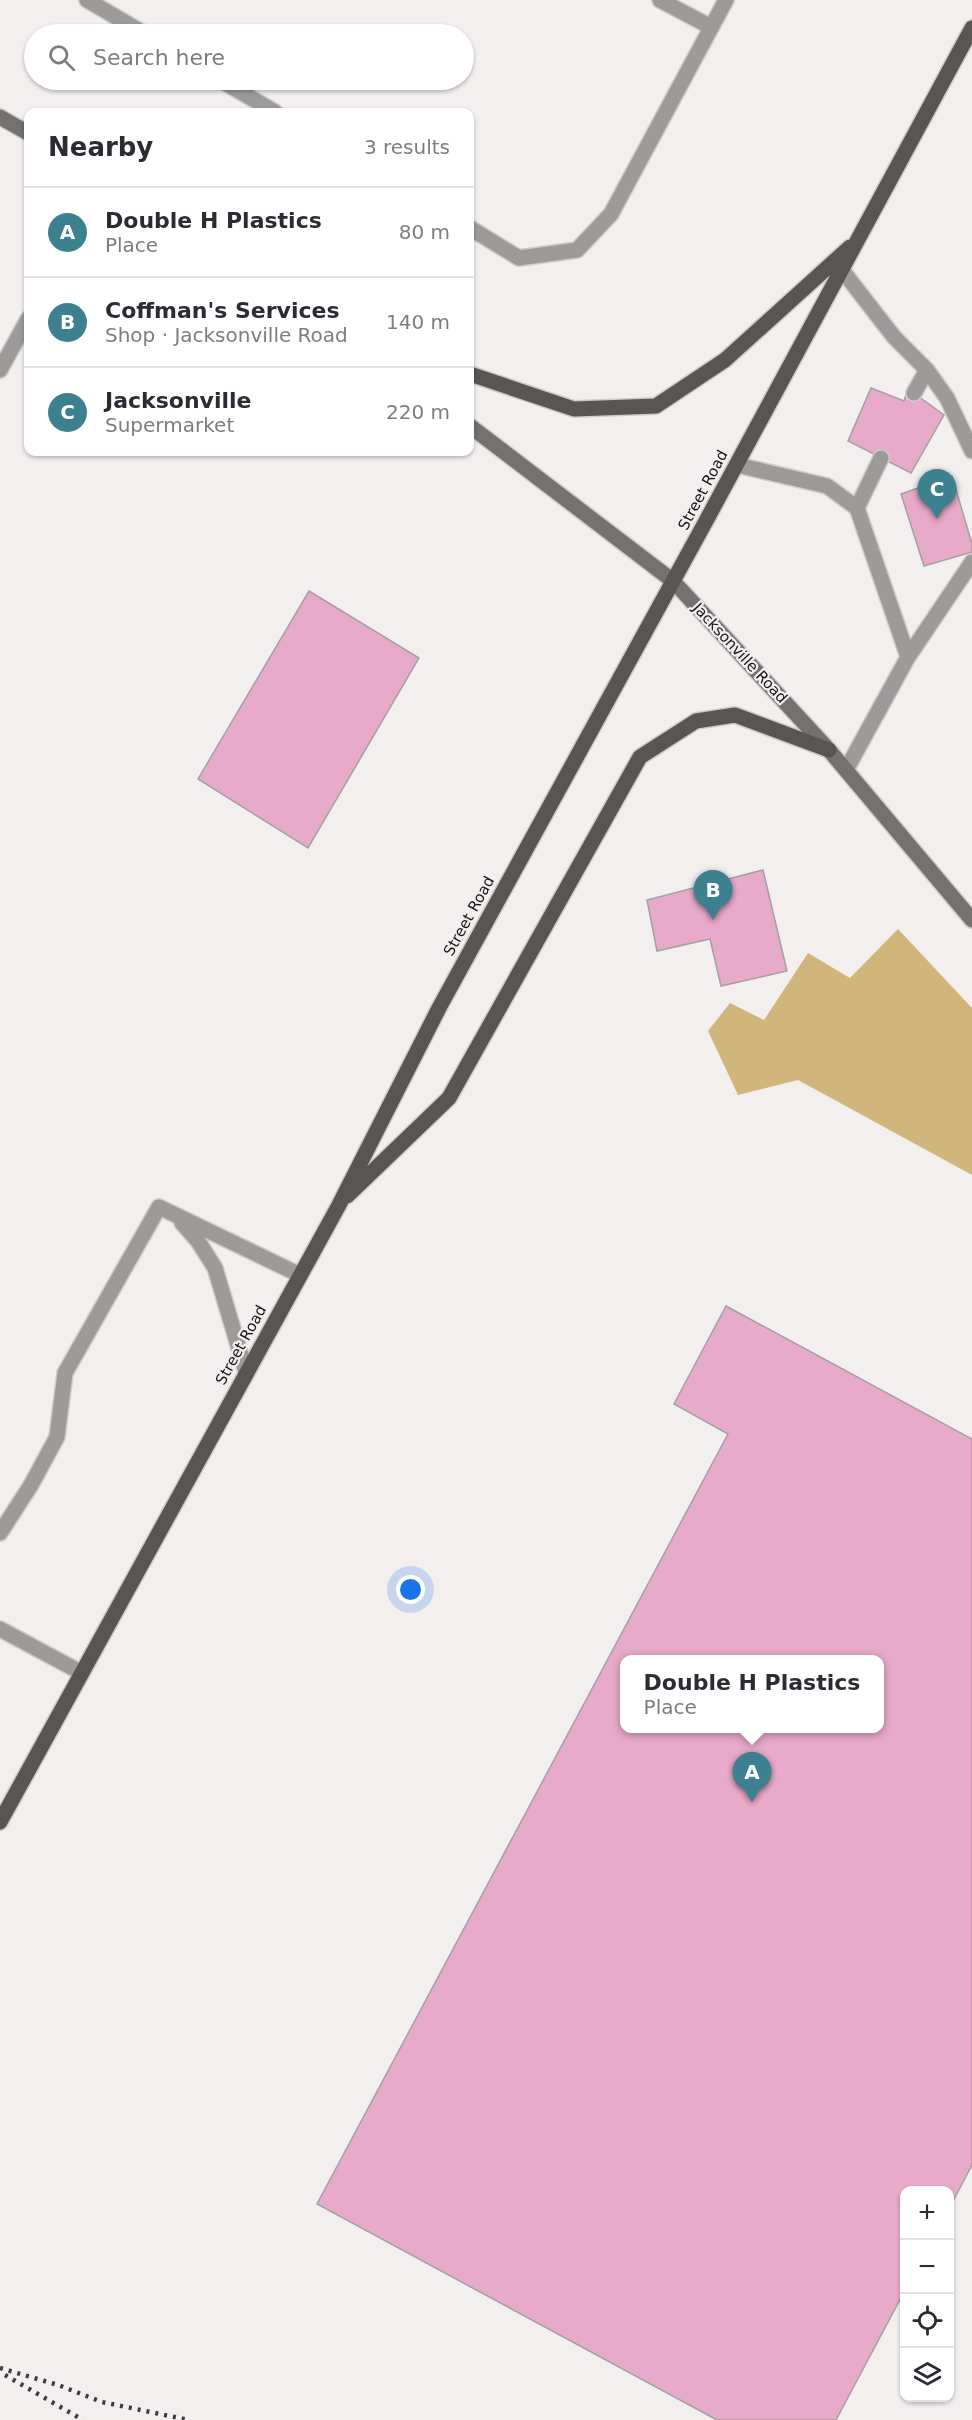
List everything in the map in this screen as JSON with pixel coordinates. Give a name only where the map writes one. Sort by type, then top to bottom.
[{"type":"main road","name":"Street Road","points":[[0,1822],[339,1205],[439,1008],[674,581],[972,28]]},
{"type":"main road","points":[[0,117],[24,131]]},
{"type":"main road","points":[[474,375],[574,409],[656,406],[725,360],[857,241]]},
{"type":"main road","name":"Jacksonville Road","points":[[474,429],[674,581],[829,750],[972,920]]},
{"type":"main road","points":[[339,1205],[449,1098],[640,757],[696,721],[735,715],[829,750]]},
{"type":"street","points":[[87,0],[128,24]]},
{"type":"street","points":[[660,0],[711,27]]},
{"type":"street","points":[[474,230],[519,258],[577,250],[611,214],[726,0]]},
{"type":"street","points":[[237,90],[268,108]]},
{"type":"street","points":[[842,270],[894,337],[927,370],[947,398],[972,451]]},
{"type":"street","points":[[0,370],[24,326]]},
{"type":"street","points":[[915,393],[927,370]]},
{"type":"street","points":[[857,508],[881,458]]},
{"type":"street","points":[[736,465],[827,486],[857,508],[908,657]]},
{"type":"street","points":[[846,770],[908,657],[972,562]]},
{"type":"street","points":[[0,1533],[31,1485],[57,1437],[65,1373],[159,1208],[300,1275]]},
{"type":"street","points":[[178,1218],[198,1241],[215,1268],[246,1372]]},
{"type":"street","points":[[0,1629],[82,1673]]},
{"type":"shaded area","points":[[898,929],[972,1008],[972,1175],[798,1080],[738,1095],[708,1031],[730,1003],[764,1020],[808,953],[850,978]]},
{"type":"building","points":[[871,388],[904,401],[908,389],[944,415],[911,473],[848,441]]},
{"type":"building","points":[[952,476],[972,544],[972,552],[924,566],[901,494]]},
{"type":"building","points":[[309,591],[419,658],[308,848],[198,779]]},
{"type":"building","points":[[763,870],[787,971],[721,986],[710,939],[657,951],[647,900]]},
{"type":"building","points":[[726,1306],[972,1439],[972,2165],[954,2199],[954,2186],[900,2186],[900,2300],[836,2420],[717,2420],[317,2204],[728,1434],[674,1404]]},
{"type":"railway","points":[[0,2368],[58,2385],[102,2402],[189,2420]]},
{"type":"railway","points":[[5,2375],[83,2420]]},
{"type":"place","name":"Jacksonville","points":[[937,519]]},
{"type":"place","name":"Coffman's Services","points":[[713,920]]},
{"type":"place","name":"Double H Plastics","points":[[752,1802]]}]
